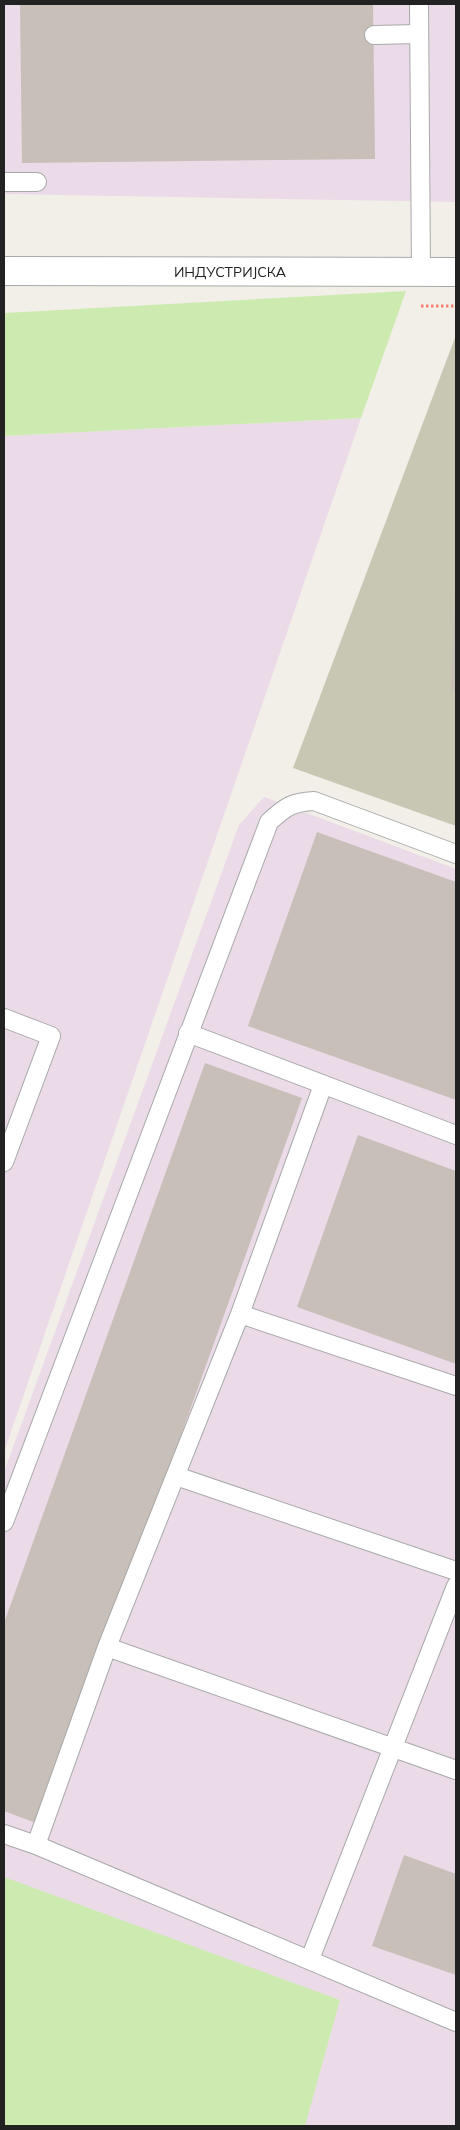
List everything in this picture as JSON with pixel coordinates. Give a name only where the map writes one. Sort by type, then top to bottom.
[{"type":"street","name":"ИНДУСТРИЈСКА","points":[[4,271],[456,272]]},
{"type":"lane","points":[[419,4],[418,34],[422,135],[421,272]]},
{"type":"lane","points":[[374,35],[418,34]]},
{"type":"lane","points":[[4,182],[37,182]]},
{"type":"lane","points":[[4,1522],[269,822],[284,808],[299,802],[314,801],[456,854]]},
{"type":"lane","points":[[4,1018],[51,1036],[4,1162]]},
{"type":"lane","points":[[188,1033],[456,1135]]},
{"type":"lane","points":[[36,1845],[107,1647],[240,1314],[323,1085]]},
{"type":"lane","points":[[240,1314],[456,1386]]},
{"type":"lane","points":[[176,1476],[456,1571]]},
{"type":"lane","points":[[310,1959],[456,1586]]},
{"type":"lane","points":[[107,1647],[456,1770]]},
{"type":"lane","points":[[4,1834],[36,1845],[456,2022]]},
{"type":"path","points":[[421,306],[456,306]]},
{"type":"shaded area","points":[[4,4],[456,4],[456,202],[4,194]]},
{"type":"shaded area","points":[[456,335],[456,826],[293,768]]},
{"type":"shaded area","points":[[361,418],[4,1452],[4,436]]},
{"type":"shaded area","points":[[264,797],[456,869],[456,2126],[4,2126],[4,1472],[239,825]]},
{"type":"green space","points":[[406,291],[361,418],[4,436],[4,313]]},
{"type":"green space","points":[[4,1877],[340,2000],[305,2126],[4,2126]]},
{"type":"building","points":[[20,4],[373,4],[375,159],[22,163]]},
{"type":"building","points":[[456,592],[456,691],[451,689]]},
{"type":"building","points":[[317,832],[456,882],[456,1100],[248,1026]]},
{"type":"building","points":[[205,1063],[302,1098],[41,1825],[4,1811],[4,1623]]},
{"type":"building","points":[[358,1135],[456,1171],[456,1364],[297,1307]]},
{"type":"building","points":[[404,1855],[456,1874],[456,1975],[372,1946]]}]
